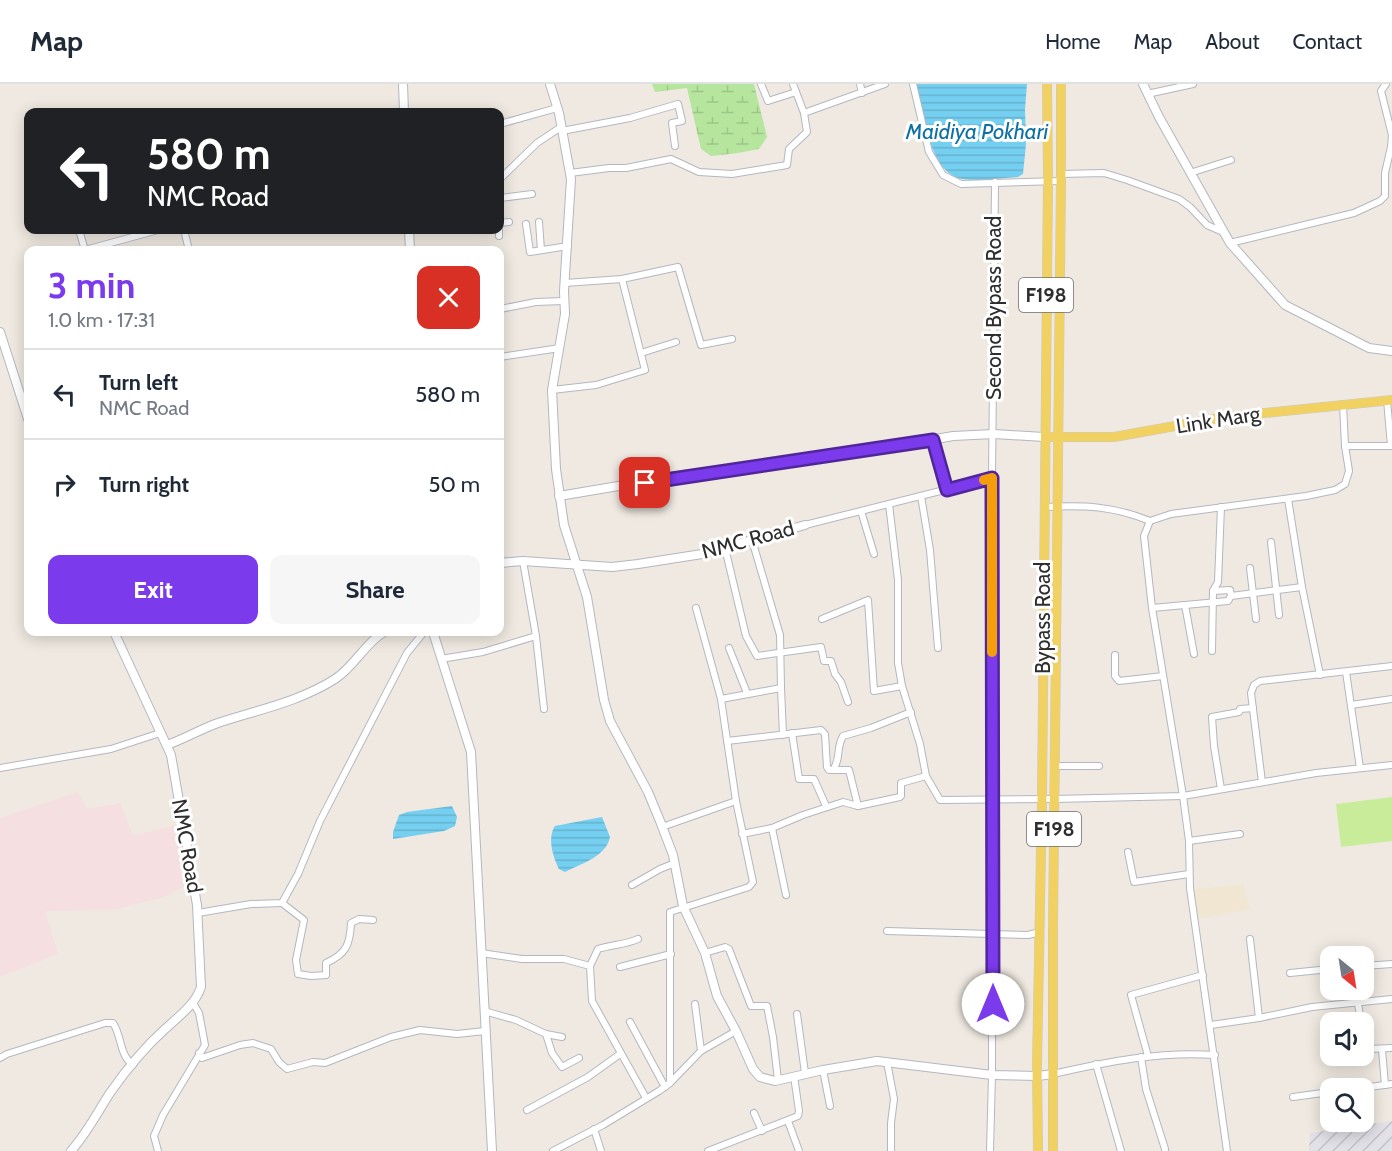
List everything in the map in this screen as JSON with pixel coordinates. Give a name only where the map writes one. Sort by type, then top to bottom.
[{"type":"main road","name":"Bypass Road","points":[[1038,1151],[1048,180],[1047,84]]},
{"type":"main road","name":"Bypass Road","points":[[1053,1151],[1060,84]]},
{"type":"main road","name":"Link Marg","points":[[1044,437],[1114,437],[1225,417],[1389,400]]},
{"type":"street","points":[[403,84],[404,108]]},
{"type":"street","points":[[550,84],[562,129],[570,173],[565,315],[552,390],[553,435],[564,525],[587,597],[604,700],[610,721],[648,792],[662,826],[675,864],[683,906],[705,953],[717,996],[753,1069],[760,1077],[767,1080],[778,1080],[863,1062],[887,1062],[992,1075],[1038,1076],[1148,1056],[1186,1053],[1215,1055]]},
{"type":"street","points":[[761,84],[768,101],[796,92]]},
{"type":"street","points":[[570,173],[626,168],[672,159],[699,172],[732,174],[787,165],[789,149],[807,132],[804,113],[793,84]]},
{"type":"street","points":[[860,84],[862,93]]},
{"type":"street","points":[[804,113],[885,84]]},
{"type":"street","points":[[913,84],[929,153],[943,175],[961,184],[1048,180],[1104,173],[1179,199],[1207,225],[1223,232]]},
{"type":"street","points":[[1143,84],[1230,243],[1285,305],[1369,348],[1392,351]]},
{"type":"street","points":[[1147,94],[1193,84]]},
{"type":"street","points":[[1230,243],[1354,213],[1388,196],[1385,173],[1392,135],[1382,91],[1386,84]]},
{"type":"street","points":[[504,175],[537,142],[562,129],[630,118],[678,104],[682,121],[672,123],[675,146]]},
{"type":"street","points":[[504,123],[557,108]]},
{"type":"street","points":[[1190,173],[1231,160]]},
{"type":"street","name":"Second Bypass Road","points":[[992,478],[995,182]]},
{"type":"street","points":[[504,198],[532,194]]},
{"type":"street","points":[[504,223],[509,222]]},
{"type":"street","points":[[538,222],[541,250]]},
{"type":"street","points":[[526,224],[530,252],[568,246]]},
{"type":"street","points":[[100,246],[143,234]]},
{"type":"street","points":[[565,283],[622,279],[678,267],[700,345],[732,339]]},
{"type":"street","points":[[552,390],[596,385],[645,370],[622,279]]},
{"type":"street","points":[[504,308],[536,302],[564,301]]},
{"type":"street","points":[[0,332],[24,407]]},
{"type":"street","points":[[641,353],[675,342]]},
{"type":"street","points":[[504,356],[560,348]]},
{"type":"street","points":[[1345,446],[1391,446],[1389,400]]},
{"type":"street","points":[[1045,507],[1106,507],[1150,521],[1171,514],[1288,499],[1335,490],[1345,484],[1348,471],[1343,404]]},
{"type":"street","points":[[559,496],[690,474],[953,436],[994,434],[1044,437]]},
{"type":"street","points":[[933,440],[947,490]]},
{"type":"street","points":[[990,1151],[993,934],[992,478]]},
{"type":"street","name":"NMC Road","points":[[504,563],[523,561],[612,567],[702,554],[805,525],[992,478]]},
{"type":"street","points":[[921,496],[930,550],[938,648]]},
{"type":"street","points":[[1288,499],[1302,587],[1320,675]]},
{"type":"street","points":[[889,504],[898,580],[898,663],[902,686],[920,744],[926,776],[940,800],[1054,800],[1183,796],[1262,782],[1392,765]]},
{"type":"street","points":[[1212,651],[1213,602],[1218,582],[1221,507]]},
{"type":"street","points":[[861,511],[874,554]]},
{"type":"street","points":[[1150,521],[1144,536],[1152,608],[1183,796],[1189,841],[1189,874],[1227,1151]]},
{"type":"street","points":[[752,540],[780,636],[783,735]]},
{"type":"street","points":[[1271,542],[1279,615]]},
{"type":"street","points":[[725,548],[746,636],[756,657],[821,647],[824,661],[831,661],[848,702]]},
{"type":"street","points":[[523,561],[536,636],[544,709]]},
{"type":"street","points":[[1250,568],[1256,619]]},
{"type":"street","points":[[1231,596],[1302,587]]},
{"type":"street","points":[[1152,608],[1228,601],[1231,596],[1230,590],[1214,591]]},
{"type":"street","points":[[822,619],[868,600],[874,691],[902,686]]},
{"type":"street","points":[[1185,605],[1194,654]]},
{"type":"street","points":[[668,1085],[670,912],[752,884],[736,801],[721,699],[696,608]]},
{"type":"street","name":"NMC Road","points":[[71,1151],[88,1131],[110,1093],[151,1042],[198,997],[202,977],[198,913],[171,755],[116,636]]},
{"type":"street","points":[[167,745],[218,723],[288,701],[320,688],[337,678],[350,666],[376,636]]},
{"type":"street","points":[[282,903],[298,874],[320,821],[407,653],[421,636]]},
{"type":"street","points":[[434,636],[471,752],[492,1151]]},
{"type":"street","points":[[441,659],[483,652],[536,636]]},
{"type":"street","points":[[729,648],[747,693]]},
{"type":"street","points":[[1115,655],[1115,675],[1119,681],[1163,676]]},
{"type":"street","points":[[1262,782],[1252,708],[1251,693],[1254,685],[1260,681],[1392,666]]},
{"type":"street","points":[[1346,672],[1360,768]]},
{"type":"street","points":[[721,699],[781,688]]},
{"type":"street","points":[[1351,705],[1392,699]]},
{"type":"street","points":[[1221,789],[1212,717],[1252,708]]},
{"type":"street","points":[[833,770],[839,761],[838,746],[843,736],[911,712]]},
{"type":"street","points":[[727,741],[824,732],[827,767],[833,770],[849,771],[858,806]]},
{"type":"street","points":[[0,768],[111,749],[160,733]]},
{"type":"street","points":[[792,734],[799,779],[814,779],[826,807]]},
{"type":"street","points":[[1055,766],[1099,766]]},
{"type":"street","points":[[742,834],[772,828],[843,802],[858,806],[900,797],[901,783],[926,776]]},
{"type":"street","points":[[662,826],[736,801]]},
{"type":"street","points":[[772,828],[786,894]]},
{"type":"street","points":[[1189,841],[1240,834]]},
{"type":"street","points":[[1128,852],[1134,882],[1189,874]]},
{"type":"street","points":[[632,885],[660,869],[675,864]]},
{"type":"street","points":[[198,913],[251,904],[282,903],[304,920],[296,960],[298,974],[311,976],[326,975],[326,963],[339,958],[351,939],[351,923],[359,919],[373,920]]},
{"type":"street","points":[[887,931],[1028,935],[1040,932]]},
{"type":"street","points":[[638,939],[598,949],[590,966],[592,1001],[646,1098]]},
{"type":"street","points":[[1250,939],[1259,1018]]},
{"type":"street","points":[[705,953],[724,947],[729,949],[751,1006],[767,1006],[772,1026],[778,1080]]},
{"type":"street","points":[[481,953],[522,959],[564,959],[590,966]]},
{"type":"street","points":[[620,967],[671,954]]},
{"type":"street","points":[[1374,965],[1392,964]]},
{"type":"street","points":[[1290,973],[1320,970]]},
{"type":"street","points":[[1148,1056],[1131,995],[1203,975]]},
{"type":"street","points":[[1211,1025],[1259,1018],[1312,1006],[1392,999]]},
{"type":"street","points":[[1359,1002],[1360,1012]]},
{"type":"street","points":[[158,1151],[154,1136],[158,1125],[205,1045],[200,1013],[193,1003]]},
{"type":"street","points":[[694,1005],[701,1051]]},
{"type":"street","points":[[484,1011],[516,1020],[546,1034],[561,1037]]},
{"type":"street","points":[[798,1014],[806,1073]]},
{"type":"street","points":[[0,1058],[98,1025],[113,1023],[127,1061],[133,1065]]},
{"type":"street","points":[[630,1023],[668,1085]]},
{"type":"street","points":[[199,1053],[202,1058],[253,1043],[271,1049],[279,1062],[287,1069],[313,1062],[325,1063],[391,1037],[420,1030],[457,1034],[485,1031]]},
{"type":"street","points":[[553,1151],[668,1085],[701,1051],[736,1031]]},
{"type":"street","points":[[546,1034],[552,1053],[562,1067],[579,1058]]},
{"type":"street","points":[[1374,1048],[1392,1048]]},
{"type":"street","points":[[1382,1050],[1388,1085]]},
{"type":"street","points":[[527,1110],[588,1077],[620,1054]]},
{"type":"street","points":[[1141,1057],[1146,1089],[1164,1149]]},
{"type":"street","points":[[887,1062],[894,1099],[891,1151]]},
{"type":"street","points":[[1096,1064],[1121,1151]]},
{"type":"street","points":[[824,1070],[830,1106]]},
{"type":"street","points":[[708,1151],[729,1148],[798,1116],[794,1076]]},
{"type":"street","points":[[1293,1097],[1320,1093]]},
{"type":"street","points":[[754,1113],[762,1131]]},
{"type":"street","points":[[788,1121],[799,1151]]},
{"type":"street","points":[[594,1129],[601,1151]]},
{"type":"shaded area","points":[[78,792],[87,809],[120,803],[133,836],[175,825],[188,884],[164,897],[113,910],[45,911],[58,954],[0,977],[0,818]]},
{"type":"shaded area","points":[[1243,884],[1250,909],[1197,919],[1192,890]]},
{"type":"shaded area","points":[[1392,1121],[1392,1151],[1309,1151],[1310,1133],[1374,1132],[1374,1124]]},
{"type":"green space","points":[[652,84],[754,84],[767,137],[759,149],[711,156],[701,149],[687,88],[655,92]]},
{"type":"green space","points":[[1392,797],[1392,841],[1341,847],[1336,804]]},
{"type":"water","name":"Maidiya Pokhari","points":[[916,84],[1027,84],[1023,174],[1018,177],[976,180],[962,179],[951,174],[942,165],[929,139]]},
{"type":"water","points":[[452,806],[457,817],[455,826],[444,831],[393,839],[399,815]]},
{"type":"water","points":[[602,817],[610,837],[608,844],[592,859],[565,872],[559,869],[551,842],[555,826]]},
{"type":"slow traffic","points":[[984,480],[992,478],[992,652]]},
{"type":"route","points":[[645,483],[690,474],[933,440],[947,490],[992,478],[993,1004]]}]
